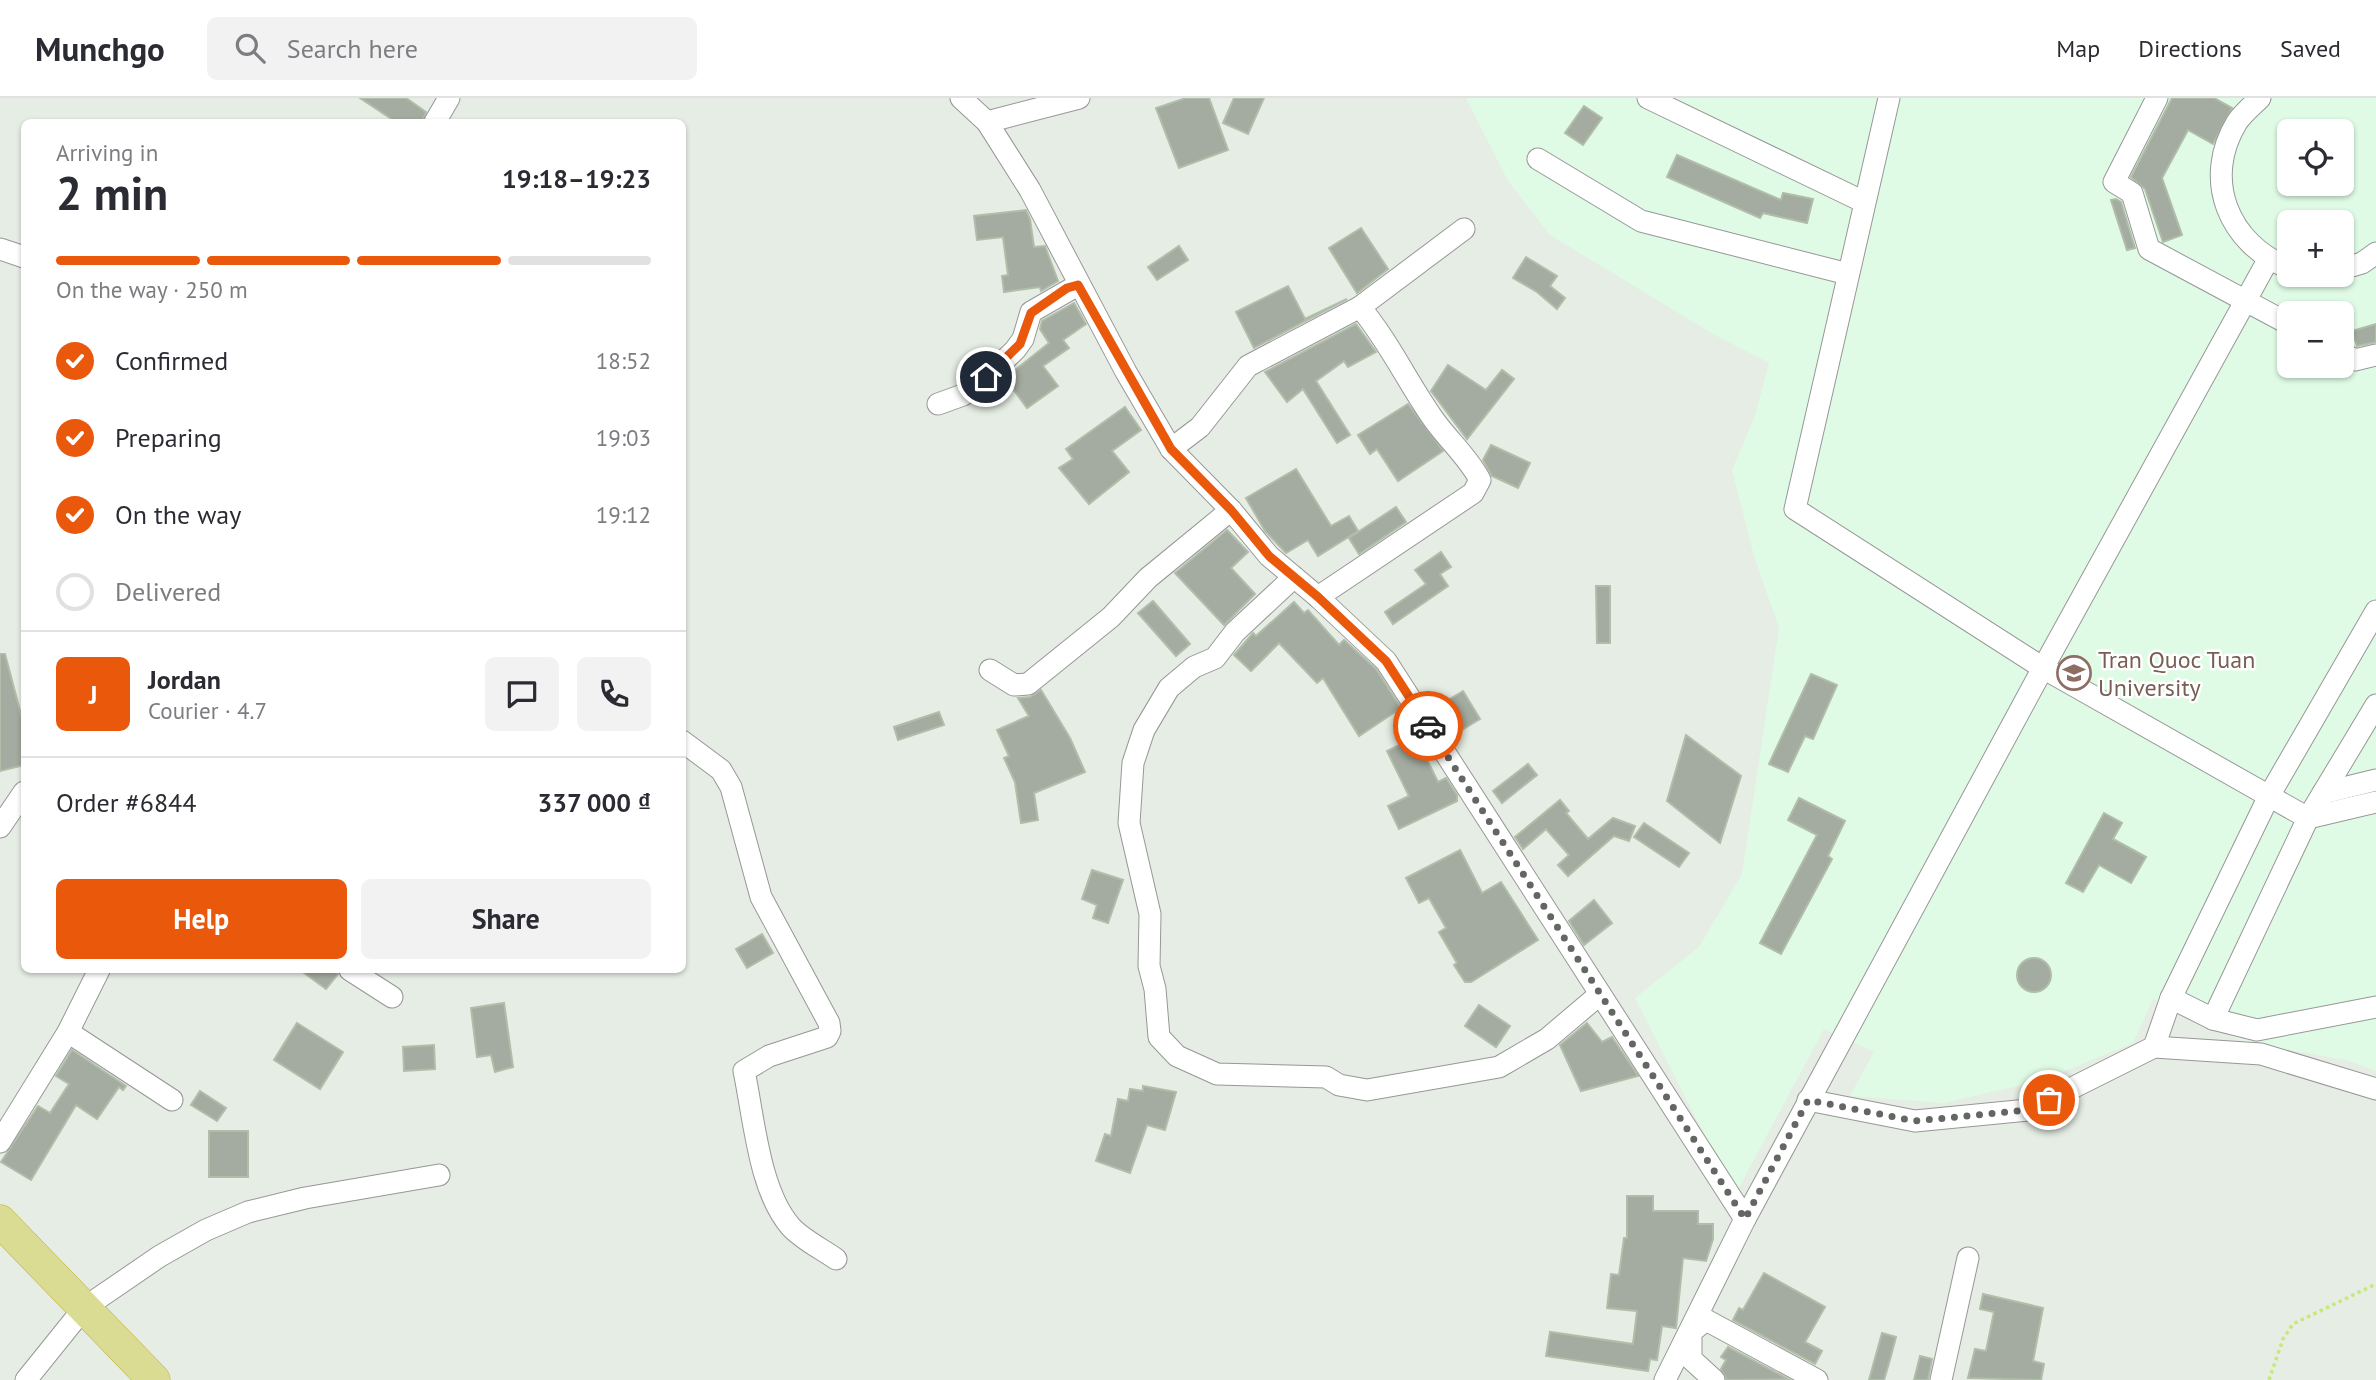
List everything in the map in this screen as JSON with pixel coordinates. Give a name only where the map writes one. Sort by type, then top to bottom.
[{"type":"highway","points":[[0,1221],[153,1380]]},
{"type":"street","points":[[437,119],[449,98]]},
{"type":"street","points":[[961,98],[987,122],[1030,190],[1078,285],[1171,449],[1231,510],[1269,556],[1318,597],[1386,661],[1745,1219]]},
{"type":"street","points":[[987,122],[1079,98]]},
{"type":"street","points":[[1648,98],[1864,202]]},
{"type":"street","points":[[1889,98],[1795,509],[2043,668],[2308,818],[2376,802]]},
{"type":"street","points":[[2157,98],[2114,182],[2132,192],[2149,249],[2277,317]]},
{"type":"street","points":[[2260,98],[2238,120],[2225,148],[2221,180],[2227,212],[2244,239],[2268,260],[2277,263]]},
{"type":"street","points":[[1538,159],[1641,222],[1848,274]]},
{"type":"street","points":[[1171,449],[1200,427],[1248,366],[1360,307],[1464,229]]},
{"type":"street","points":[[0,249],[21,256]]},
{"type":"street","points":[[2354,266],[2376,253]]},
{"type":"street","points":[[1665,1380],[1808,1100],[2268,260]]},
{"type":"street","points":[[938,404],[976,386],[1020,344],[1031,313],[1067,288],[1078,285]]},
{"type":"street","points":[[1318,597],[1473,493],[1480,480],[1470,462],[1434,420],[1382,333],[1360,307]]},
{"type":"street","points":[[2354,359],[2376,355]]},
{"type":"street","points":[[990,670],[1017,686],[1028,684],[1111,617],[1148,578],[1231,510]]},
{"type":"street","points":[[1294,577],[1230,637],[1215,659],[1194,667],[1169,688],[1144,730],[1133,763],[1129,823],[1150,914],[1149,966],[1155,989],[1159,1037],[1177,1056],[1217,1074],[1326,1077],[1339,1085],[1367,1090],[1499,1067],[1547,1039],[1599,995]]},
{"type":"street","points":[[2154,1047],[2171,998],[2269,796],[2376,611]]},
{"type":"street","points":[[2213,1020],[2308,818],[2376,705]]},
{"type":"street","points":[[686,744],[721,770],[731,787],[761,897],[829,1023],[830,1031],[827,1037],[769,1056],[744,1072],[765,1172],[776,1207],[793,1229],[836,1259]]},
{"type":"street","points":[[2323,793],[2376,780]]},
{"type":"street","points":[[0,827],[21,796]]},
{"type":"street","points":[[0,1142],[68,1032],[98,973]]},
{"type":"street","points":[[355,973],[392,997]]},
{"type":"street","points":[[2171,998],[2213,1020],[2257,1030],[2376,1007]]},
{"type":"street","points":[[68,1032],[172,1100]]},
{"type":"street","points":[[1808,1100],[1915,1121],[2028,1110],[2154,1047],[2261,1054],[2376,1089]]},
{"type":"street","points":[[26,1380],[84,1308],[160,1256],[206,1230],[248,1212],[305,1198],[439,1175]]},
{"type":"street","points":[[1941,1380],[1968,1258]]},
{"type":"street","points":[[1691,1332],[1706,1320],[1817,1380]]},
{"type":"street","points":[[1691,1332],[1691,1359],[1714,1380]]},
{"type":"path","points":[[2269,1380],[2283,1339],[2293,1324],[2376,1284]]},
{"type":"shaded area","name":"Tran Quoc Tuan University","points":[[1466,98],[2376,98],[2376,1071],[2346,1060],[2244,1042],[2153,999],[2133,1043],[2041,1081],[1943,1103],[1850,1096],[1874,1052],[1824,1029],[1735,1195],[1635,998],[1699,947],[1742,874],[1779,628],[1754,556],[1732,470],[1755,416],[1769,363],[1713,334],[1550,235],[1508,181]]},
{"type":"building","points":[[360,98],[406,98],[426,112],[423,119],[392,119]]},
{"type":"building","points":[[1186,98],[1209,98],[1228,150],[1179,168],[1156,108]]},
{"type":"building","points":[[1234,98],[1264,98],[1248,134],[1223,123]]},
{"type":"building","points":[[2172,98],[2214,98],[2232,108],[2213,144],[2188,130],[2162,178],[2182,235],[2163,242],[2145,189],[2131,177]]},
{"type":"building","points":[[1584,106],[1602,118],[1583,145],[1565,133]]},
{"type":"building","points":[[1677,155],[1781,200],[1783,193],[1813,199],[1807,223],[1763,213],[1760,218],[1667,177]]},
{"type":"building","points":[[2111,200],[2121,202],[2135,248],[2127,250]]},
{"type":"building","points":[[1026,210],[1034,247],[1045,246],[1058,281],[1041,291],[1040,287],[1004,292],[1002,276],[1008,275],[1003,237],[977,240],[974,216]]},
{"type":"building","points":[[1361,228],[1388,269],[1357,293],[1329,248]]},
{"type":"building","points":[[1179,246],[1188,260],[1157,280],[1148,267]]},
{"type":"building","points":[[1526,257],[1557,276],[1550,286],[1565,298],[1557,309],[1537,292],[1513,278]]},
{"type":"building","points":[[1288,286],[1305,319],[1347,299],[1254,348],[1236,312]]},
{"type":"building","points":[[1074,303],[1086,324],[1063,340],[1069,348],[1043,366],[1058,386],[1027,408],[1005,378],[1049,343],[1040,329],[1042,321]]},
{"type":"building","points":[[1356,324],[1376,352],[1348,367],[1344,361],[1316,381],[1350,435],[1337,443],[1303,389],[1287,402],[1265,372]]},
{"type":"building","points":[[2376,324],[2376,342],[2357,346],[2354,330]]},
{"type":"building","points":[[1448,365],[1486,390],[1502,370],[1514,379],[1467,439],[1431,391]]},
{"type":"building","points":[[1408,404],[1443,451],[1398,481],[1377,449],[1370,454],[1358,435]]},
{"type":"building","points":[[1125,407],[1141,430],[1112,451],[1129,472],[1089,504],[1059,468],[1073,459],[1066,449]]},
{"type":"building","points":[[1491,445],[1530,463],[1518,488],[1492,476],[1483,460]]},
{"type":"building","points":[[1296,469],[1331,526],[1349,516],[1358,531],[1318,556],[1308,540],[1286,553],[1265,531],[1246,498]]},
{"type":"building","points":[[1396,507],[1406,522],[1359,554],[1349,538]]},
{"type":"building","points":[[1227,530],[1248,552],[1231,568],[1255,594],[1224,625],[1175,573]]},
{"type":"building","points":[[1441,552],[1451,567],[1440,574],[1448,586],[1393,624],[1385,612],[1426,584],[1415,570]]},
{"type":"building","points":[[1596,586],[1610,586],[1610,643],[1597,643]]},
{"type":"building","points":[[1153,601],[1190,644],[1176,656],[1138,613]]},
{"type":"building","points":[[1294,602],[1304,613],[1308,610],[1339,645],[1344,640],[1376,669],[1401,708],[1359,736],[1323,678],[1317,683],[1279,643],[1251,671],[1234,655],[1253,633],[1256,636]]},
{"type":"building","points":[[0,654],[5,654],[21,715],[21,766],[0,771]]},
{"type":"building","points":[[1811,674],[1837,685],[1813,739],[1805,736],[1788,772],[1769,764]]},
{"type":"building","points":[[1041,690],[1070,738],[1085,772],[1034,793],[1038,820],[1021,823],[1015,782],[1004,758],[1009,756],[997,730],[1029,716],[1018,698],[1030,697]]},
{"type":"building","points":[[1463,691],[1480,719],[1452,736],[1435,708]]},
{"type":"building","points":[[939,712],[944,725],[898,740],[894,727]]},
{"type":"building","points":[[1686,735],[1741,776],[1720,843],[1667,801]]},
{"type":"building","points":[[1416,737],[1438,782],[1446,778],[1457,795],[1457,801],[1399,829],[1388,806],[1409,796],[1387,751]]},
{"type":"building","points":[[1528,764],[1537,775],[1502,803],[1493,791]]},
{"type":"building","points":[[1799,798],[1845,821],[1828,856],[1832,859],[1781,954],[1760,943],[1817,835],[1788,820]]},
{"type":"building","points":[[1560,800],[1569,811],[1566,813],[1588,839],[1613,818],[1635,826],[1629,841],[1614,836],[1568,876],[1558,865],[1569,855],[1546,829],[1523,849],[1515,837]]},
{"type":"building","points":[[2104,813],[2122,823],[2113,839],[2146,857],[2131,883],[2099,865],[2083,892],[2066,883]]},
{"type":"building","points":[[1644,823],[1689,853],[1679,867],[1634,837]]},
{"type":"building","points":[[1460,850],[1482,893],[1501,882],[1538,940],[1471,982],[1465,982],[1454,965],[1457,963],[1439,932],[1446,928],[1429,898],[1419,903],[1406,878]]},
{"type":"building","points":[[1092,870],[1123,880],[1108,923],[1093,918],[1097,905],[1082,899]]},
{"type":"building","points":[[1594,900],[1612,923],[1584,945],[1569,921]]},
{"type":"building","points":[[762,934],[773,953],[747,968],[736,949]]},
{"type":"building","points":[[2034,958],[2046,963],[2051,975],[2046,987],[2034,992],[2022,987],[2017,975],[2022,963]]},
{"type":"building","points":[[304,973],[338,973],[326,989]]},
{"type":"building","points":[[504,1003],[513,1067],[495,1072],[491,1055],[477,1057],[471,1008]]},
{"type":"building","points":[[1479,1005],[1510,1026],[1496,1047],[1465,1026]]},
{"type":"building","points":[[297,1023],[343,1052],[320,1089],[274,1060]]},
{"type":"building","points":[[1587,1023],[1602,1042],[1612,1037],[1638,1076],[1581,1091],[1560,1045]]},
{"type":"building","points":[[434,1045],[435,1069],[404,1071],[403,1047]]},
{"type":"building","points":[[72,1050],[126,1086],[123,1090],[119,1087],[97,1119],[76,1105],[31,1180],[1,1162],[38,1106],[50,1113],[69,1084],[56,1076]]},
{"type":"building","points":[[1143,1086],[1176,1092],[1165,1130],[1147,1125],[1130,1173],[1096,1161],[1105,1134],[1111,1136],[1118,1099],[1128,1101],[1130,1089],[1143,1091]]},
{"type":"building","points":[[200,1091],[226,1108],[217,1121],[191,1105]]},
{"type":"building","points":[[209,1131],[248,1131],[248,1177],[209,1177]]},
{"type":"building","points":[[1627,1196],[1653,1196],[1653,1211],[1698,1211],[1698,1224],[1713,1224],[1713,1239],[1706,1261],[1683,1258],[1676,1328],[1662,1326],[1657,1360],[1650,1359],[1648,1371],[1546,1356],[1550,1332],[1633,1344],[1637,1311],[1607,1308],[1611,1274],[1619,1275],[1624,1238],[1627,1238]]},
{"type":"building","points":[[1764,1273],[1825,1307],[1805,1342],[1822,1351],[1815,1364],[1733,1320],[1739,1308],[1743,1310]]},
{"type":"building","points":[[1983,1294],[2043,1308],[2033,1361],[2044,1364],[2041,1380],[1968,1378],[1975,1349],[1986,1351],[1994,1312],[1980,1309]]},
{"type":"building","points":[[1882,1333],[1896,1337],[1891,1356],[1884,1380],[1869,1380]]},
{"type":"building","points":[[1728,1347],[1788,1379],[1727,1380],[1721,1369],[1726,1360],[1721,1357]]},
{"type":"building","points":[[1920,1356],[1932,1359],[1928,1380],[1914,1380]]},
{"type":"way so far","points":[[1428,726],[1745,1219],[1808,1100],[1915,1121],[2028,1110],[2049,1100]]},
{"type":"place","name":"Tran Quoc Tuan University","points":[[2074,673]]},
{"type":"route","points":[[986,377],[1020,344],[1027,320],[1034,309],[1067,288],[1078,285],[1171,449],[1231,510],[1269,556],[1318,597],[1386,661],[1428,726]]}]
